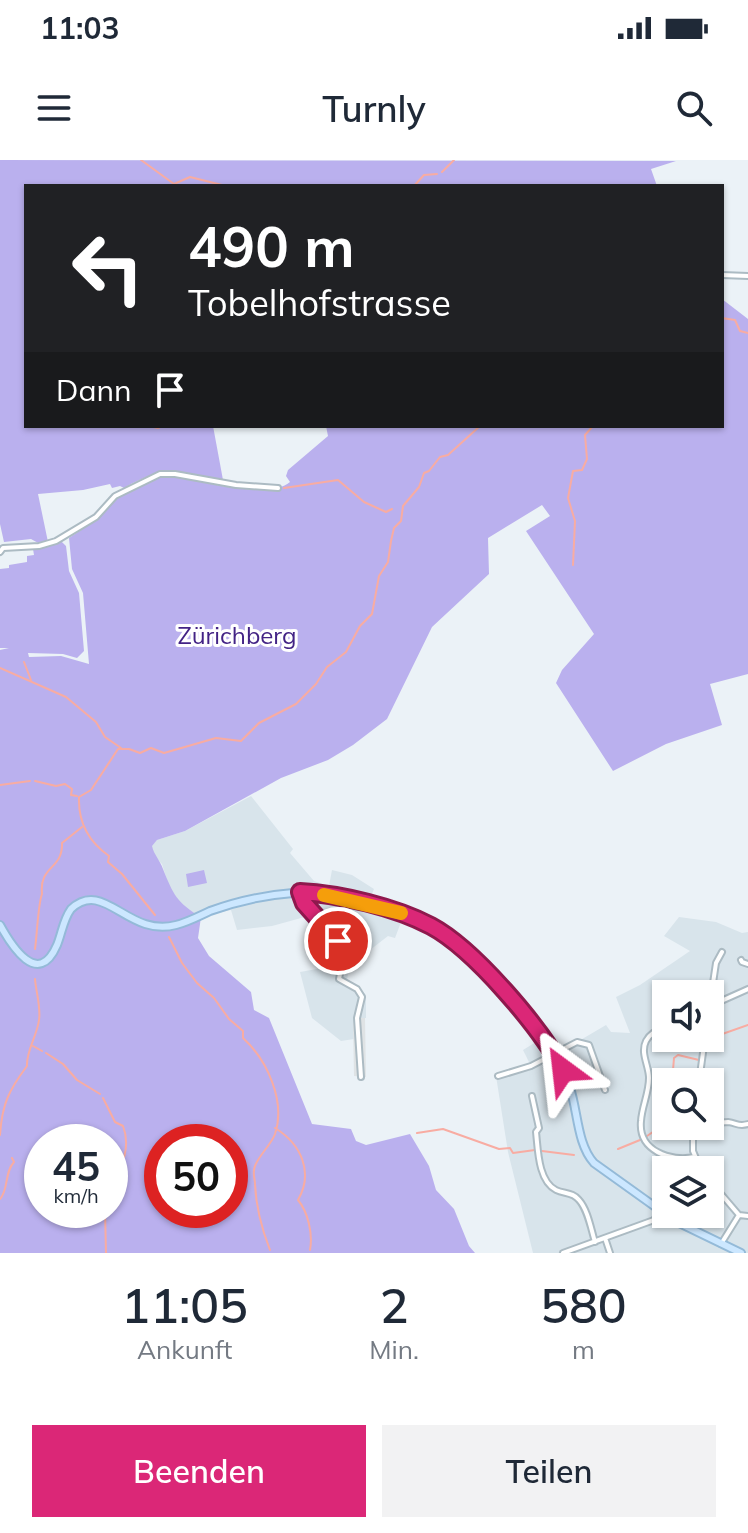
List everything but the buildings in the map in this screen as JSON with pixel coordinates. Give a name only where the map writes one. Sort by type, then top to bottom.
[{"type":"main road","points":[[0,925],[20,957],[37,963],[52,954],[68,912],[84,900],[103,902],[139,923],[156,928],[178,924],[225,906],[300,892],[388,909],[414,918],[438,930],[467,953],[520,1008],[555,1055],[570,1089],[587,1154],[606,1173],[652,1205]]},
{"type":"main road","points":[[691,1228],[741,1253]]},
{"type":"street","points":[[724,275],[748,276]]},
{"type":"street","points":[[0,552],[3,548],[39,546],[56,541],[96,517],[115,496],[160,474],[278,488]]},
{"type":"street","points":[[300,892],[304,903],[342,947],[344,953],[339,979],[357,989],[362,997],[357,1018],[361,1077]]},
{"type":"street","points":[[714,980],[716,963],[722,952]]},
{"type":"street","points":[[741,960],[748,964]]},
{"type":"street","points":[[724,998],[748,989]]},
{"type":"street","points":[[652,1035],[644,1049],[649,1074],[641,1133],[651,1148],[664,1155],[679,1156]]},
{"type":"street","points":[[498,1076],[531,1066],[577,1042],[589,1045],[605,1090]]},
{"type":"street","points":[[532,1096],[539,1128],[536,1132],[539,1158],[546,1181],[554,1189],[571,1194],[581,1202],[595,1242]]},
{"type":"street","points":[[724,1122],[739,1126],[748,1124]]},
{"type":"street","points":[[724,1197],[739,1215],[748,1216]]},
{"type":"street","points":[[721,1244],[739,1215]]},
{"type":"street","points":[[563,1253],[652,1221]]},
{"type":"street","points":[[605,1238],[610,1253]]},
{"type":"shaded area","points":[[251,796],[293,849],[290,853],[314,881],[329,886],[332,870],[352,875],[374,889],[369,901],[406,909],[395,938],[388,936],[361,957],[350,957],[347,981],[358,986],[366,995],[366,1018],[359,1018],[354,1039],[341,1041],[312,1018],[300,972],[339,965],[341,956],[339,946],[312,915],[272,926],[237,930],[231,910],[201,917],[183,907],[169,887],[162,864],[155,857],[151,846],[157,840],[185,831]]},
{"type":"shaded area","points":[[679,917],[716,922],[742,933],[748,932],[748,1253],[533,1253],[508,1152],[496,1076],[531,1066],[523,1050],[544,1037],[555,1055],[606,1025],[611,1032],[630,1033],[616,997],[640,985],[690,951],[664,936]]},
{"type":"shaded area","points":[[359,1018],[365,1018],[366,1077],[354,1076],[353,1023],[359,1022]]},
{"type":"green space","name":"Zürichberg","points":[[0,160],[676,161],[651,169],[656,184],[24,184],[24,428],[213,428],[223,480],[172,472],[150,476],[124,488],[112,488],[110,484],[38,494],[48,542],[44,543],[45,547],[61,541],[66,546],[69,571],[79,593],[84,651],[77,658],[63,654],[28,653],[29,657],[61,656],[89,664],[83,593],[72,569],[69,538],[96,520],[116,498],[151,480],[169,475],[231,488],[265,490],[279,487],[290,482],[286,476],[288,470],[328,436],[326,428],[724,428],[724,301],[748,319],[748,674],[710,684],[722,725],[666,744],[613,771],[556,683],[562,670],[594,634],[526,531],[550,516],[542,505],[488,538],[489,574],[432,627],[387,719],[328,760],[281,778],[185,831],[157,840],[152,846],[177,897],[201,917],[198,938],[209,956],[251,992],[254,1010],[269,1018],[312,1124],[351,1129],[356,1141],[366,1145],[410,1134],[429,1166],[436,1190],[454,1209],[475,1253],[0,1253],[0,650],[9,648],[0,648],[0,569],[27,562],[27,556],[34,555],[33,549],[41,548],[31,539],[4,542],[0,524]]},
{"type":"green space","points":[[204,870],[207,883],[188,887],[186,874]]},
{"type":"waterway","points":[[141,160],[174,184]]},
{"type":"waterway","points":[[442,172],[454,160]]},
{"type":"waterway","points":[[416,184],[424,175],[437,174]]},
{"type":"waterway","points":[[174,184],[190,177],[218,184]]},
{"type":"waterway","points":[[724,318],[735,320],[740,331],[748,333]]},
{"type":"waterway","points":[[155,915],[122,874],[108,862],[109,856],[90,838],[80,815],[79,797],[91,790],[118,749],[140,753],[151,748],[164,753],[216,738],[241,741],[259,723],[296,704],[316,684],[327,667],[346,652],[360,626],[372,614],[379,576],[388,562],[394,528],[401,521],[403,506],[419,487],[424,473],[478,428]]},
{"type":"waterway","points":[[573,565],[575,521],[568,498],[573,471],[582,470],[587,459],[585,435],[591,428]]},
{"type":"waterway","points":[[284,488],[338,480],[364,502],[386,512],[392,509]]},
{"type":"waterway","points":[[24,662],[31,680]]},
{"type":"waterway","points":[[0,668],[66,697],[96,722],[105,737],[121,748]]},
{"type":"waterway","points":[[0,785],[30,781]]},
{"type":"waterway","points":[[35,781],[56,786],[65,784],[72,789],[71,795],[77,796]]},
{"type":"waterway","points":[[35,949],[44,878],[59,858],[62,843],[82,827]]},
{"type":"waterway","points":[[169,937],[182,963],[197,983],[243,1031],[243,1038],[260,1058],[272,1082],[278,1121],[275,1134],[254,1169],[256,1201],[270,1250]]},
{"type":"waterway","points":[[0,1135],[5,1106],[11,1090],[27,1066],[38,1026],[35,979]]},
{"type":"waterway","points":[[724,1033],[748,1025]]},
{"type":"waterway","points":[[33,1046],[42,1051]]},
{"type":"waterway","points":[[46,1053],[63,1064],[77,1080],[100,1094]]},
{"type":"waterway","points":[[673,1068],[674,1058],[678,1055],[699,1060]]},
{"type":"waterway","points":[[103,1098],[119,1124]]},
{"type":"waterway","points":[[275,1128],[298,1150],[305,1169],[303,1190],[298,1200],[309,1224],[310,1250]]},
{"type":"waterway","points":[[417,1133],[443,1129],[499,1149],[510,1148],[513,1153],[535,1150]]},
{"type":"waterway","points":[[647,1136],[652,1133]]},
{"type":"waterway","points":[[618,1149],[640,1140]]},
{"type":"waterway","points":[[542,1151],[574,1155]]},
{"type":"waterway","points":[[0,1199],[14,1162],[12,1158]]},
{"type":"waterway","points":[[105,1228],[106,1253]]},
{"type":"slow traffic","points":[[324,895],[401,913]]},
{"type":"route","points":[[338,941],[304,903],[300,892],[388,909],[438,930],[467,953],[520,1008],[544,1037],[563,1070]]}]
